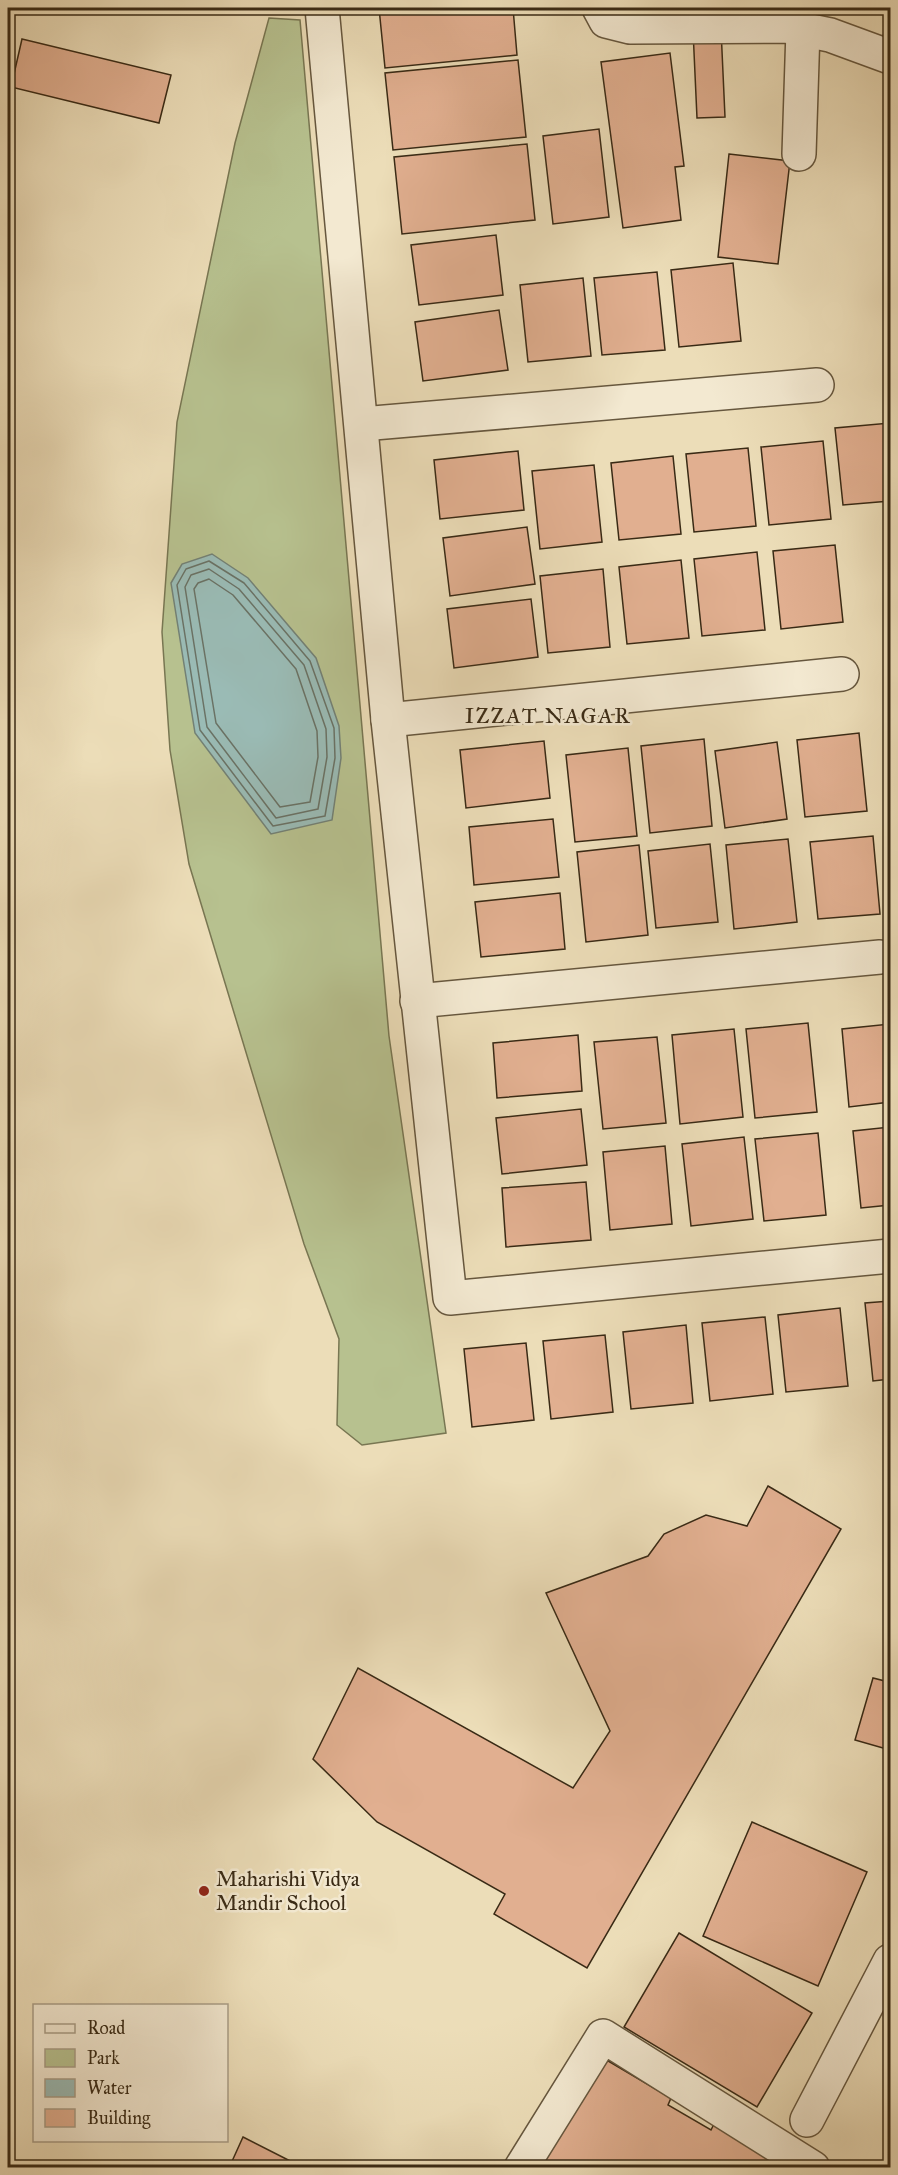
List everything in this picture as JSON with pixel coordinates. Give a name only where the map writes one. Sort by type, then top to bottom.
[{"type":"street","points":[[322,8],[388,720],[450,1298],[891,1256]]},
{"type":"street","points":[[599,8],[606,21],[630,27],[786,27],[831,35],[891,57]]},
{"type":"street","points":[[799,154],[803,30]]},
{"type":"street","points":[[362,424],[817,385]]},
{"type":"street","points":[[388,720],[842,674]]},
{"type":"street","points":[[417,1001],[880,957]]},
{"type":"street","points":[[807,2120],[891,1961]]},
{"type":"street","points":[[521,2168],[603,2036],[813,2168]]},
{"type":"green space","points":[[269,18],[300,20],[389,1036],[446,1433],[362,1445],[337,1425],[339,1339],[304,1244],[189,864],[170,750],[162,632],[177,422],[235,143]]},
{"type":"water","points":[[212,554],[248,578],[316,658],[339,726],[341,758],[332,820],[271,834],[195,733],[171,583],[182,564]]},
{"type":"building","points":[[379,8],[513,8],[517,55],[385,68]]},
{"type":"building","points":[[890,8],[890,47],[881,45]]},
{"type":"building","points":[[721,29],[725,117],[697,118],[693,30]]},
{"type":"building","points":[[22,39],[171,75],[159,123],[11,87]]},
{"type":"building","points":[[670,53],[684,166],[675,167],[681,220],[623,228],[601,62]]},
{"type":"building","points":[[518,60],[526,137],[393,150],[385,73]]},
{"type":"building","points":[[599,129],[609,217],[553,224],[543,136]]},
{"type":"building","points":[[527,144],[535,220],[402,234],[394,157]]},
{"type":"building","points":[[729,154],[790,161],[778,264],[718,257]]},
{"type":"building","points":[[496,235],[503,295],[419,305],[411,245]]},
{"type":"building","points":[[733,263],[741,341],[679,347],[671,270]]},
{"type":"building","points":[[657,272],[665,350],[602,355],[594,278]]},
{"type":"building","points":[[583,278],[591,356],[528,362],[520,285]]},
{"type":"building","points":[[499,310],[508,370],[423,381],[415,322]]},
{"type":"building","points":[[890,423],[890,501],[843,505],[835,428]]},
{"type":"building","points":[[823,441],[831,519],[769,525],[761,447]]},
{"type":"building","points":[[748,448],[756,526],[694,532],[686,454]]},
{"type":"building","points":[[518,451],[524,510],[440,519],[434,460]]},
{"type":"building","points":[[673,456],[681,534],[619,540],[611,463]]},
{"type":"building","points":[[594,465],[602,542],[540,549],[532,471]]},
{"type":"building","points":[[527,527],[535,584],[450,596],[443,538]]},
{"type":"building","points":[[835,545],[843,622],[781,629],[773,551]]},
{"type":"building","points":[[757,552],[765,630],[702,636],[694,559]]},
{"type":"building","points":[[681,560],[689,638],[627,644],[619,567]]},
{"type":"building","points":[[603,569],[610,647],[548,653],[540,576]]},
{"type":"building","points":[[531,599],[538,657],[454,668],[447,609]]},
{"type":"building","points":[[859,733],[867,811],[805,817],[797,740]]},
{"type":"building","points":[[704,739],[712,826],[650,833],[641,746]]},
{"type":"building","points":[[544,741],[550,798],[466,808],[460,750]]},
{"type":"building","points":[[777,742],[787,819],[725,828],[715,751]]},
{"type":"building","points":[[628,748],[637,836],[575,842],[566,755]]},
{"type":"building","points":[[553,819],[559,877],[474,885],[469,827]]},
{"type":"building","points":[[873,836],[880,914],[818,919],[810,842]]},
{"type":"building","points":[[788,839],[797,922],[734,929],[726,845]]},
{"type":"building","points":[[710,844],[718,922],[656,928],[648,851]]},
{"type":"building","points":[[639,845],[648,935],[586,942],[577,852]]},
{"type":"building","points":[[560,893],[565,949],[481,957],[475,902]]},
{"type":"building","points":[[808,1023],[817,1112],[755,1118],[746,1029]]},
{"type":"building","points":[[890,1024],[890,1102],[849,1107],[842,1029]]},
{"type":"building","points":[[734,1029],[743,1117],[680,1124],[672,1035]]},
{"type":"building","points":[[578,1035],[582,1091],[497,1098],[493,1043]]},
{"type":"building","points":[[657,1037],[666,1123],[603,1129],[594,1042]]},
{"type":"building","points":[[581,1109],[587,1165],[502,1174],[496,1118]]},
{"type":"building","points":[[890,1127],[890,1205],[861,1208],[853,1131]]},
{"type":"building","points":[[818,1133],[826,1215],[764,1221],[755,1139]]},
{"type":"building","points":[[744,1137],[753,1219],[691,1226],[682,1144]]},
{"type":"building","points":[[665,1146],[672,1224],[610,1230],[603,1152]]},
{"type":"building","points":[[586,1182],[591,1240],[506,1247],[502,1188]]},
{"type":"building","points":[[890,1301],[890,1379],[873,1381],[865,1303]]},
{"type":"building","points":[[840,1308],[848,1386],[786,1392],[778,1315]]},
{"type":"building","points":[[765,1317],[773,1394],[710,1401],[702,1323]]},
{"type":"building","points":[[686,1325],[693,1403],[631,1409],[623,1332]]},
{"type":"building","points":[[605,1335],[613,1412],[551,1419],[543,1341]]},
{"type":"building","points":[[526,1343],[534,1420],[472,1427],[464,1349]]},
{"type":"building","points":[[768,1486],[841,1529],[587,1968],[494,1914],[505,1894],[377,1822],[313,1759],[358,1668],[573,1788],[610,1731],[546,1593],[648,1556],[664,1534],[706,1515],[747,1526]]},
{"type":"building","points":[[890,1662],[890,1750],[855,1740],[873,1678],[885,1681]]},
{"type":"building","points":[[752,1822],[867,1872],[818,1986],[703,1936]]},
{"type":"building","points":[[679,1933],[812,2013],[757,2107],[624,2027]]},
{"type":"building","points":[[593,2052],[671,2098],[668,2105],[711,2130],[714,2124],[786,2168],[525,2168]]},
{"type":"building","points":[[243,2137],[304,2168],[229,2168]]},
{"type":"place","name":"Maharishi Vidya Mandir School","points":[[204,1891]]},
{"type":"district","name":"IZZAT NAGAR","points":[[548,715]]}]
